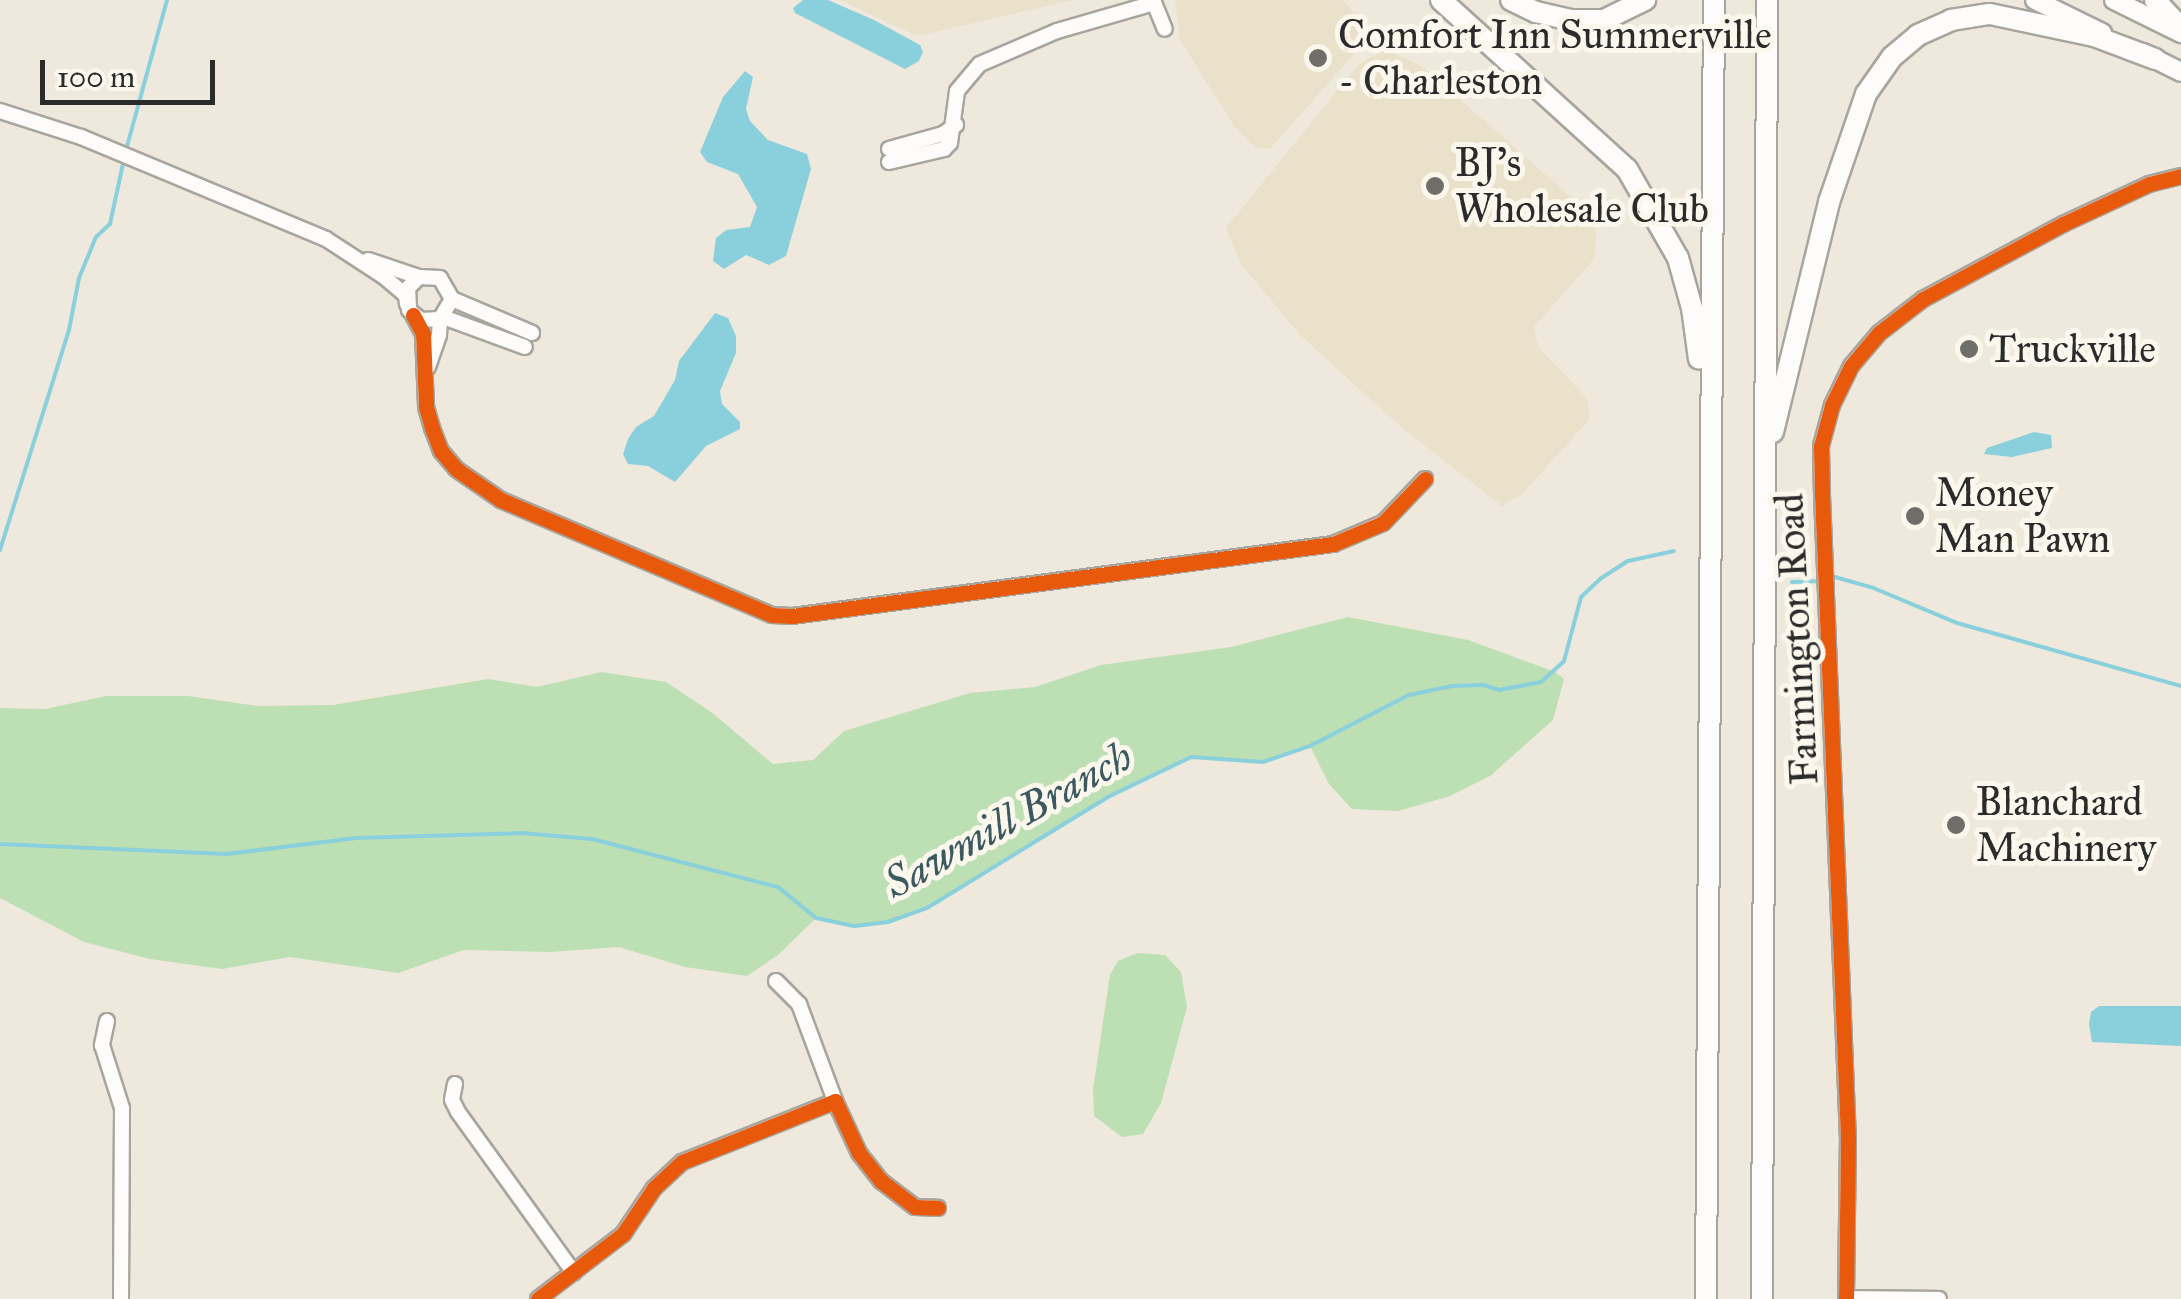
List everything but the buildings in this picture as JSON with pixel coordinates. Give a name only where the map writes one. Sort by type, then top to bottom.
[{"type":"highway","points":[[1441,0],[1584,126],[1626,169],[1658,216],[1678,258],[1692,308],[1708,430]]},
{"type":"highway","points":[[1511,0],[1536,12],[1604,20],[1645,0]]},
{"type":"highway","points":[[1706,1299],[1708,430],[1714,0]]},
{"type":"highway","points":[[1762,1299],[1767,0]]},
{"type":"highway","points":[[2154,0],[2181,31]]},
{"type":"highway","points":[[1763,478],[1786,364],[1828,202],[1866,94],[1892,57],[1918,35],[1952,20],[1990,14],[2094,36],[2155,59]]},
{"type":"main road","points":[[2035,0],[2181,72]]},
{"type":"main road","points":[[2114,0],[2181,31]]},
{"type":"street","points":[[889,155],[944,149],[956,124],[957,91],[980,64],[1057,31],[1154,2],[1164,29]]},
{"type":"street","points":[[0,111],[81,138],[295,224],[349,254],[406,295],[424,334],[426,407],[440,450],[475,486],[772,615],[792,616],[1334,544],[1383,524],[1424,479]]},
{"type":"street","name":"Farmington Road","points":[[1846,1298],[1848,1140],[1822,494],[1822,446],[1832,405],[1852,366],[1879,333],[1923,299],[2062,224],[2149,184],[2181,176]]},
{"type":"street","points":[[349,254],[419,277],[440,278],[452,299],[528,340],[441,318],[431,321],[410,310]]},
{"type":"street","points":[[410,310],[408,288],[419,277]]},
{"type":"street","points":[[426,379],[441,318],[452,299]]},
{"type":"street","points":[[776,980],[799,1004],[859,1153],[881,1181],[915,1207],[938,1208]]},
{"type":"street","points":[[107,1021],[102,1045],[122,1108],[120,1299]]},
{"type":"street","points":[[455,1084],[452,1100],[458,1112],[574,1273]]},
{"type":"street","points":[[538,1299],[623,1234],[654,1188],[682,1162],[835,1101]]},
{"type":"street","points":[[1846,1298],[1940,1299]]},
{"type":"shaded area","points":[[840,0],[1073,0],[917,36]]},
{"type":"shaded area","points":[[1175,0],[1343,0],[1372,34],[1270,149],[1256,148],[1234,126],[1180,40]]},
{"type":"shaded area","points":[[1385,49],[1422,66],[1589,213],[1596,235],[1595,258],[1534,327],[1538,347],[1588,399],[1589,420],[1521,495],[1502,506],[1401,427],[1300,335],[1240,263],[1226,228],[1357,66]]},
{"type":"green space","points":[[1348,617],[1468,640],[1555,672],[1564,679],[1553,720],[1490,776],[1450,796],[1398,811],[1352,809],[1329,784],[1310,746],[1263,762],[1191,757],[1108,797],[927,908],[888,922],[855,926],[816,918],[778,955],[747,976],[685,967],[619,947],[550,952],[464,950],[398,973],[290,957],[222,969],[150,959],[84,942],[0,898],[0,708],[45,709],[106,696],[188,696],[258,706],[333,705],[488,679],[537,687],[601,672],[666,682],[711,712],[773,764],[813,760],[844,731],[970,693],[1035,687],[1101,665],[1231,647]]},
{"type":"green space","points":[[1137,953],[1165,955],[1181,972],[1187,1007],[1161,1103],[1143,1134],[1122,1137],[1094,1116],[1093,1089],[1110,975],[1118,961]]},
{"type":"water","points":[[803,0],[828,0],[874,20],[920,45],[923,52],[919,61],[905,69],[795,13],[793,8]]},
{"type":"water","points":[[745,71],[753,77],[746,109],[750,121],[768,140],[807,154],[811,169],[786,256],[769,265],[746,255],[724,269],[713,261],[716,238],[726,230],[750,227],[757,207],[738,174],[707,162],[700,152],[723,97]]},
{"type":"water","points":[[715,313],[728,318],[736,336],[736,353],[720,391],[722,404],[740,422],[740,429],[706,446],[675,482],[648,466],[628,464],[623,454],[628,439],[636,427],[654,416],[675,380],[679,361]]},
{"type":"water","points":[[2034,432],[2051,435],[2052,448],[2012,457],[1984,454],[1987,448]]},
{"type":"water","points":[[2099,1006],[2181,1006],[2181,1046],[2092,1042],[2091,1012]]},
{"type":"waterway","points":[[126,150],[167,0]]},
{"type":"waterway","points":[[0,550],[69,330],[79,278],[96,237],[110,224],[124,159]]},
{"type":"waterway","name":"Sawmill Branch","points":[[0,844],[227,854],[356,838],[522,833],[592,839],[778,887],[816,918],[855,926],[888,922],[927,908],[1108,797],[1191,757],[1263,762],[1310,746],[1409,695],[1452,686],[1483,685],[1499,690],[1541,682],[1564,661],[1581,597],[1628,561],[1674,551]]},
{"type":"waterway","name":"Sawmill Branch","points":[[1835,577],[1871,587],[1957,623],[2181,686]]},
{"type":"waterway","name":"Sawmill Branch","points":[[1792,582],[1816,581]]},
{"type":"cycle path","points":[[1846,1299],[1848,1140],[1821,446],[1832,405],[1851,366],[1879,333],[1923,299],[2063,224],[2149,184],[2181,176]]},
{"type":"cycle path","points":[[413,315],[423,334],[426,407],[441,451],[456,469],[501,500],[772,615],[792,616],[1333,544],[1383,523],[1425,479]]},
{"type":"cycle path","points":[[538,1299],[623,1234],[654,1188],[682,1162],[835,1101],[859,1153],[881,1181],[915,1207],[938,1208]]},
{"type":"place","name":"Comfort Inn Summerville - Charleston","points":[[1318,58]]},
{"type":"place","name":"BJ's Wholesale Club","points":[[1435,186]]},
{"type":"place","name":"Truckville","points":[[1969,349]]},
{"type":"place","name":"Money Man Pawn","points":[[1915,516]]},
{"type":"place","name":"Blanchard Machinery","points":[[1956,825]]}]
